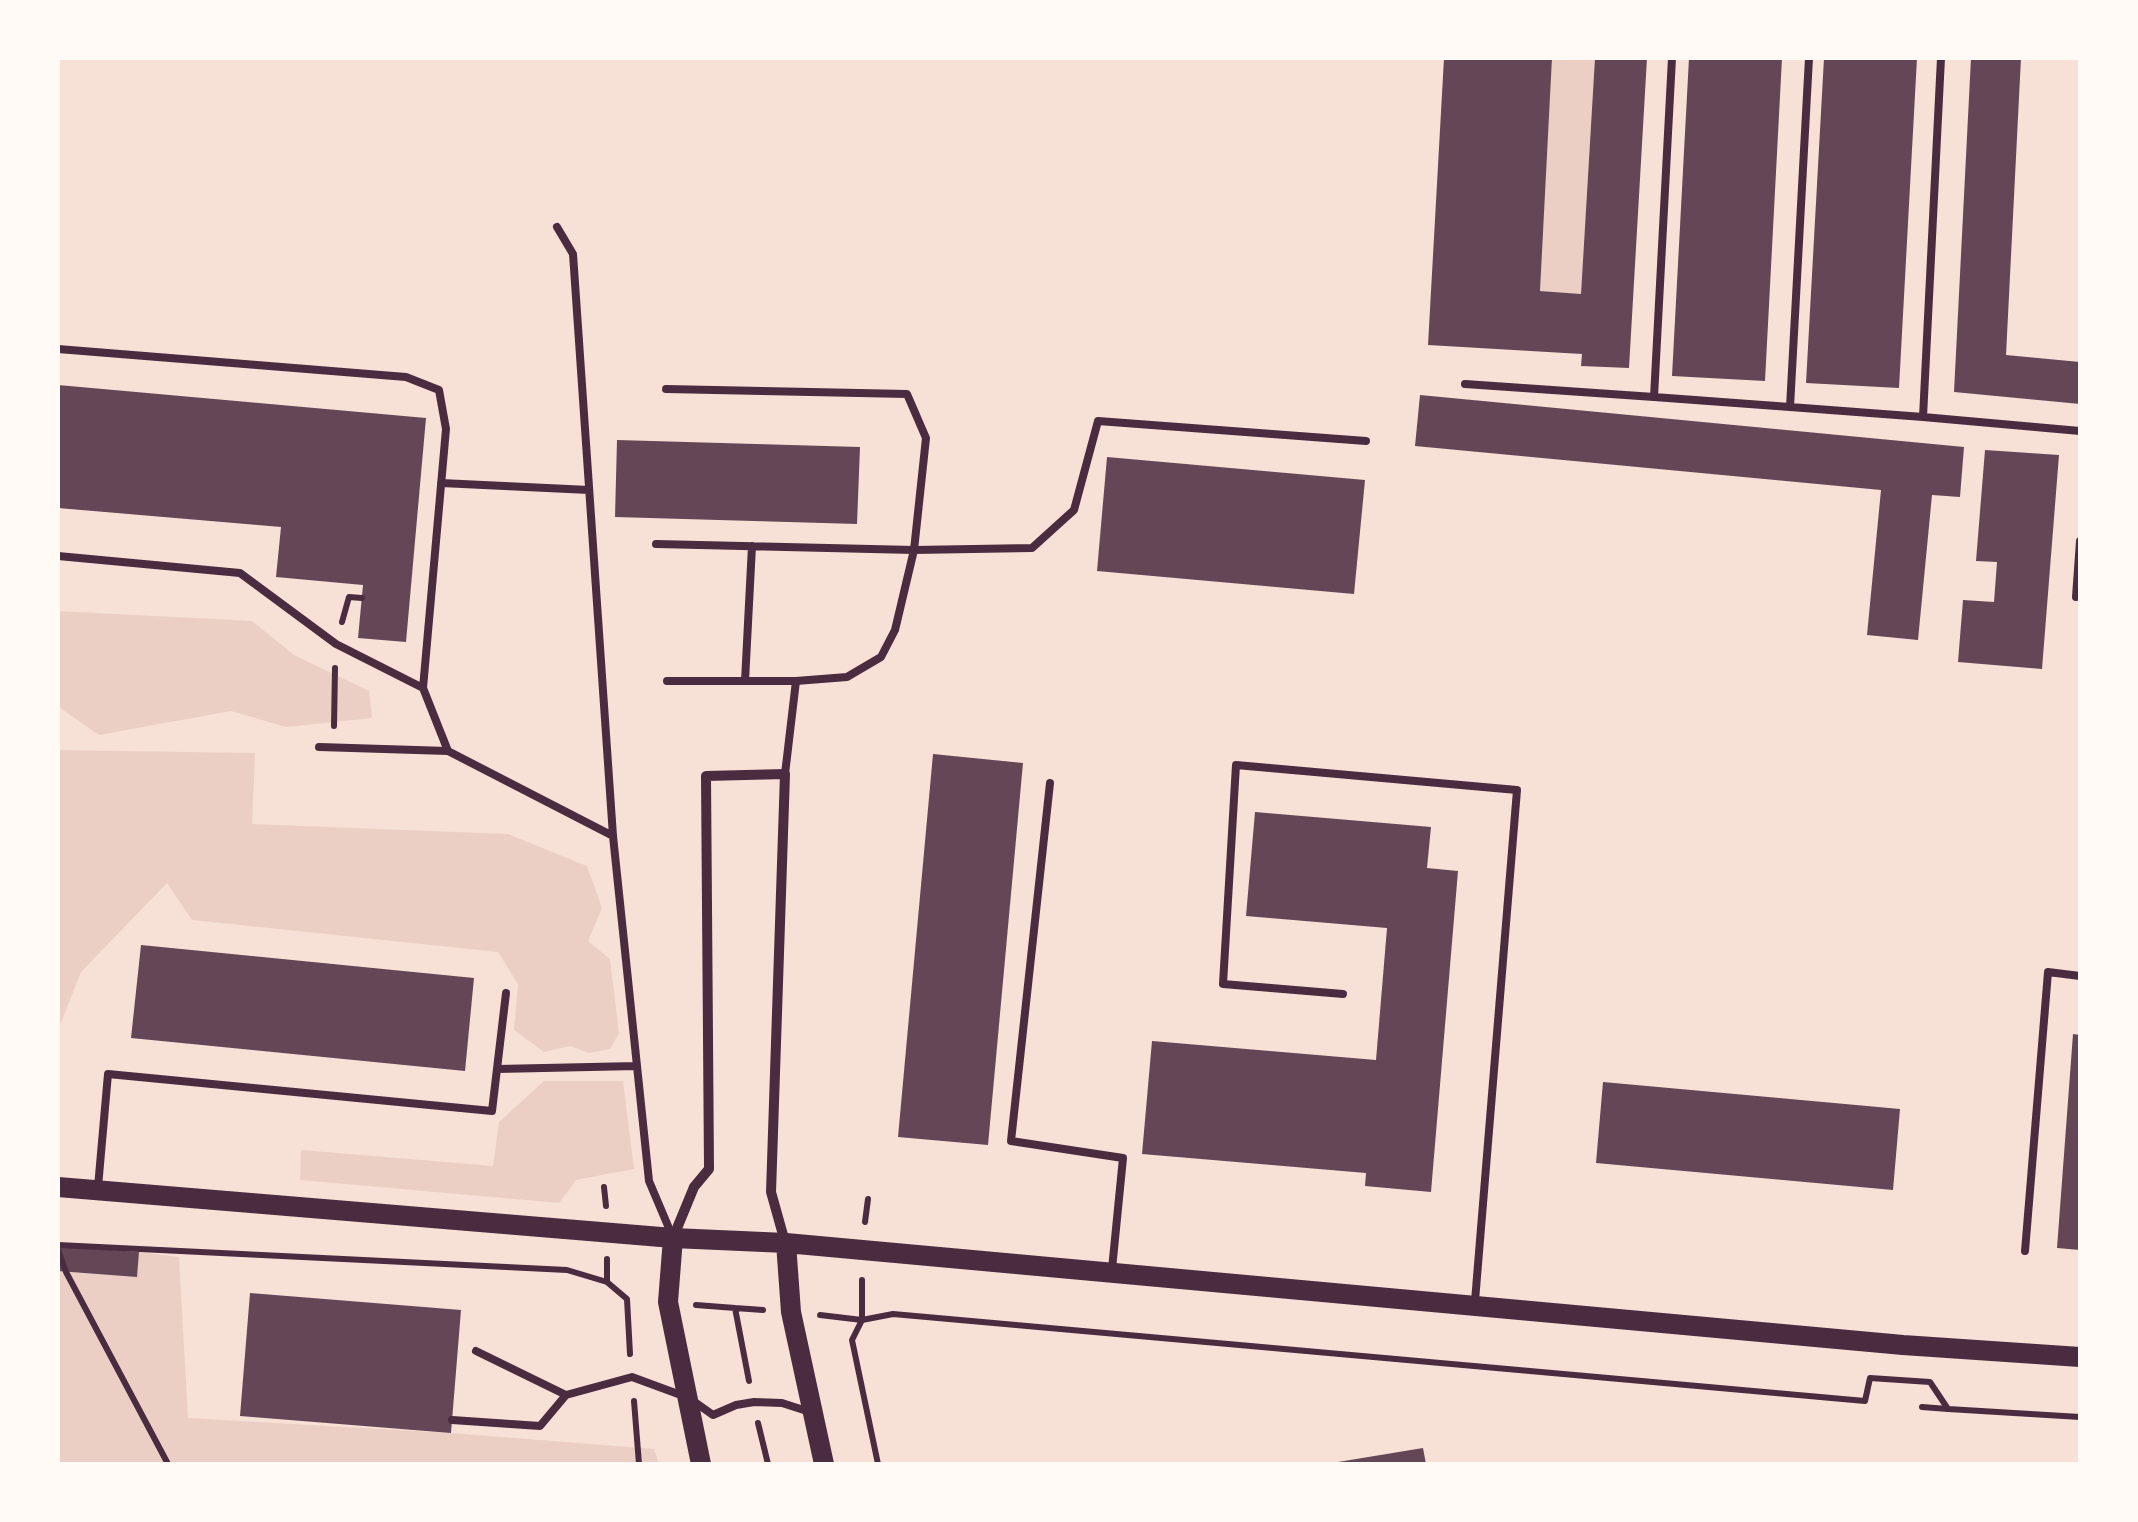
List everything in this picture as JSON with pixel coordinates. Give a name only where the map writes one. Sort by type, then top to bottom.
[{"type":"main road","points":[[58,1187],[673,1238],[786,1243],[1903,1345],[2080,1357]]},
{"type":"main road","points":[[673,1238],[668,1302],[702,1464]]},
{"type":"main road","points":[[786,1243],[791,1312],[824,1464]]},
{"type":"street","points":[[673,1238],[694,1187],[709,1169],[706,776],[786,774],[771,1192],[786,1243]]},
{"type":"lane","points":[[1654,396],[1672,58]]},
{"type":"lane","points":[[1790,407],[1808,58]]},
{"type":"lane","points":[[1923,417],[1940,58]]},
{"type":"lane","points":[[557,227],[573,254],[613,836],[649,1180],[673,1238]]},
{"type":"lane","points":[[58,349],[406,377],[439,390],[446,429],[424,688],[448,751]]},
{"type":"lane","points":[[1465,384],[2080,432]]},
{"type":"lane","points":[[666,389],[907,394],[926,438],[914,550],[895,630],[881,657],[847,677],[667,681]]},
{"type":"lane","points":[[656,544],[914,550],[1032,548],[1074,510],[1098,421],[1366,441]]},
{"type":"lane","points":[[441,483],[589,490]]},
{"type":"lane","points":[[2076,597],[2080,542]]},
{"type":"lane","points":[[745,681],[752,546]]},
{"type":"lane","points":[[58,556],[240,573],[336,644],[424,688]]},
{"type":"lane","points":[[786,774],[796,681]]},
{"type":"lane","points":[[319,747],[448,751],[613,836]]},
{"type":"lane","points":[[1343,994],[1223,984],[1236,766],[1517,790],[1474,1306]]},
{"type":"lane","points":[[1050,783],[1011,1142],[1123,1158],[1112,1273]]},
{"type":"lane","points":[[2025,1251],[2048,972],[2080,976]]},
{"type":"lane","points":[[98,1191],[108,1074],[492,1110],[506,993]]},
{"type":"lane","points":[[497,1069],[637,1066]]},
{"type":"lane","points":[[476,1351],[566,1395]]},
{"type":"lane","points":[[452,1420],[540,1426],[566,1395],[632,1377],[689,1398],[713,1414],[754,1402],[782,1403],[814,1413]]},
{"type":"path","points":[[349,597],[362,598]]},
{"type":"path","points":[[333,747],[336,644]]},
{"type":"path","points":[[168,1464],[66,1272],[58,1248],[568,1270],[607,1282],[627,1299],[639,1464]]},
{"type":"path","points":[[878,1464],[852,1340],[862,1320],[894,1314],[1875,1402]]},
{"type":"path","points":[[1865,1401],[1870,1378],[1930,1382],[1948,1409]]},
{"type":"path","points":[[1922,1407],[2080,1417]]},
{"type":"shaded area","points":[[1552,58],[1595,58],[1581,294],[1540,291]]},
{"type":"shaded area","points":[[58,611],[252,621],[294,655],[369,691],[372,718],[286,727],[231,711],[99,735],[58,709]]},
{"type":"shaded area","points":[[58,750],[255,753],[252,824],[508,834],[587,866],[602,908],[588,941],[610,959],[619,1033],[610,1049],[589,1053],[570,1046],[544,1052],[514,1030],[518,984],[498,952],[192,920],[167,883],[81,972],[58,1030]]},
{"type":"shaded area","points":[[544,1081],[623,1081],[634,1169],[576,1180],[559,1203],[300,1180],[301,1150],[493,1166],[499,1122]]},
{"type":"shaded area","points":[[58,1247],[179,1257],[188,1418],[654,1449],[659,1464],[58,1464]]},
{"type":"building","points":[[1444,58],[1552,58],[1540,291],[1581,294],[1595,58],[1647,58],[1629,368],[1581,366],[1582,354],[1428,345]]},
{"type":"building","points":[[1689,58],[1782,58],[1765,381],[1672,376]]},
{"type":"building","points":[[1824,58],[1917,58],[1899,388],[1806,383]]},
{"type":"building","points":[[1971,58],[2021,58],[2006,355],[2080,362],[2080,404],[1954,392]]},
{"type":"building","points":[[58,385],[426,418],[406,642],[358,638],[363,585],[276,577],[281,527],[58,508]]},
{"type":"building","points":[[1420,395],[1964,447],[1960,497],[1932,495],[1918,640],[1867,635],[1881,490],[1415,446]]},
{"type":"building","points":[[617,440],[860,447],[857,524],[615,517]]},
{"type":"building","points":[[1985,450],[2059,455],[2042,669],[1958,662],[1963,600],[1994,602],[1997,562],[1976,561]]},
{"type":"building","points":[[1107,457],[1365,480],[1354,594],[1097,571]]},
{"type":"building","points":[[933,754],[1023,763],[988,1145],[898,1137]]},
{"type":"building","points":[[1255,812],[1431,827],[1427,868],[1458,871],[1431,1192],[1365,1186],[1366,1173],[1142,1154],[1152,1041],[1376,1060],[1387,928],[1246,916]]},
{"type":"building","points":[[141,945],[474,978],[465,1071],[131,1038]]},
{"type":"building","points":[[2073,1034],[2080,1035],[2080,1250],[2057,1248]]},
{"type":"building","points":[[1603,1082],[1900,1109],[1893,1190],[1596,1163]]},
{"type":"building","points":[[58,1246],[139,1252],[137,1277],[58,1271]]},
{"type":"building","points":[[250,1293],[461,1310],[451,1433],[240,1416]]},
{"type":"building","points":[[1423,1448],[1426,1464],[1338,1464],[1338,1462]]}]
